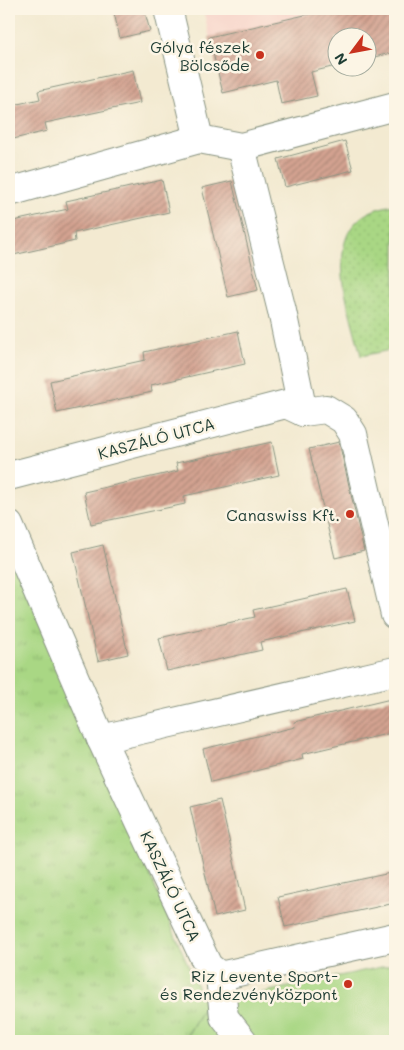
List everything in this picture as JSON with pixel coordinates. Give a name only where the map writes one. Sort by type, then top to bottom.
[{"type":"street","points":[[168,9],[199,139]]},
{"type":"street","points":[[9,192],[199,139],[241,147],[395,106]]},
{"type":"street","points":[[241,147],[282,311],[303,412]]},
{"type":"street","name":"KASZÁLÓ UTCA","points":[[9,476],[286,404],[303,412],[326,409],[344,420],[353,434],[395,615]]},
{"type":"street","name":"KASZÁLÓ UTCA","points":[[9,525],[101,739],[208,966],[220,976]]},
{"type":"street","points":[[101,739],[395,672]]},
{"type":"street","points":[[243,1041],[224,1017],[220,976],[395,937]]},
{"type":"shaded area","name":"Gólya fészek Bölcsőde","points":[[203,9],[395,9],[395,52],[376,57],[376,28],[326,28],[326,68],[311,72],[317,96],[281,104],[275,80],[223,93]]},
{"type":"green space","points":[[395,205],[395,349],[361,356],[345,288],[342,265],[345,243],[353,226],[369,212]]},
{"type":"green space","points":[[9,543],[205,1005],[187,1035],[195,1041],[9,1041]]},
{"type":"green space","name":"Riz Levente Sport- és Rendezvényközpont","points":[[395,964],[395,1041],[195,1041],[187,1036],[205,1005]]},
{"type":"building","points":[[113,9],[144,9],[150,31],[120,38]]},
{"type":"building","name":"Gólya fészek Bölcsőde","points":[[331,9],[395,9],[395,52],[376,57],[376,28],[326,28],[326,68],[311,72],[317,96],[281,104],[276,80],[223,93],[209,37]]},
{"type":"building","points":[[133,70],[140,103],[45,123],[47,131],[9,140],[9,106],[40,99],[38,91]]},
{"type":"building","points":[[345,141],[353,170],[285,187],[278,159]]},
{"type":"building","points":[[162,180],[169,212],[74,233],[75,241],[9,256],[9,222],[68,209],[66,201]]},
{"type":"building","points":[[232,181],[258,290],[228,297],[202,188]]},
{"type":"building","points":[[238,331],[245,364],[151,385],[152,392],[57,413],[50,381],[145,360],[144,352]]},
{"type":"building","points":[[272,442],[279,475],[184,496],[185,504],[91,524],[84,492],[178,471],[176,463]]},
{"type":"building","points":[[339,442],[364,551],[335,558],[309,449]]},
{"type":"building","points":[[103,545],[128,654],[98,661],[73,552]]},
{"type":"building","points":[[347,589],[355,621],[260,642],[262,650],[167,671],[159,638],[255,617],[253,610]]},
{"type":"building","points":[[395,698],[395,732],[302,754],[303,759],[211,782],[203,749],[295,727],[294,722]]},
{"type":"building","points":[[220,800],[245,910],[215,917],[190,807]]},
{"type":"building","points":[[395,872],[395,903],[285,927],[278,897]]},
{"type":"place","name":"Gólya fészek Bölcsőde","points":[[260,55]]},
{"type":"place","name":"Canaswiss Kft.","points":[[350,514]]},
{"type":"place","name":"Riz Levente Sport- és Rendezvényközpont","points":[[348,984]]}]
